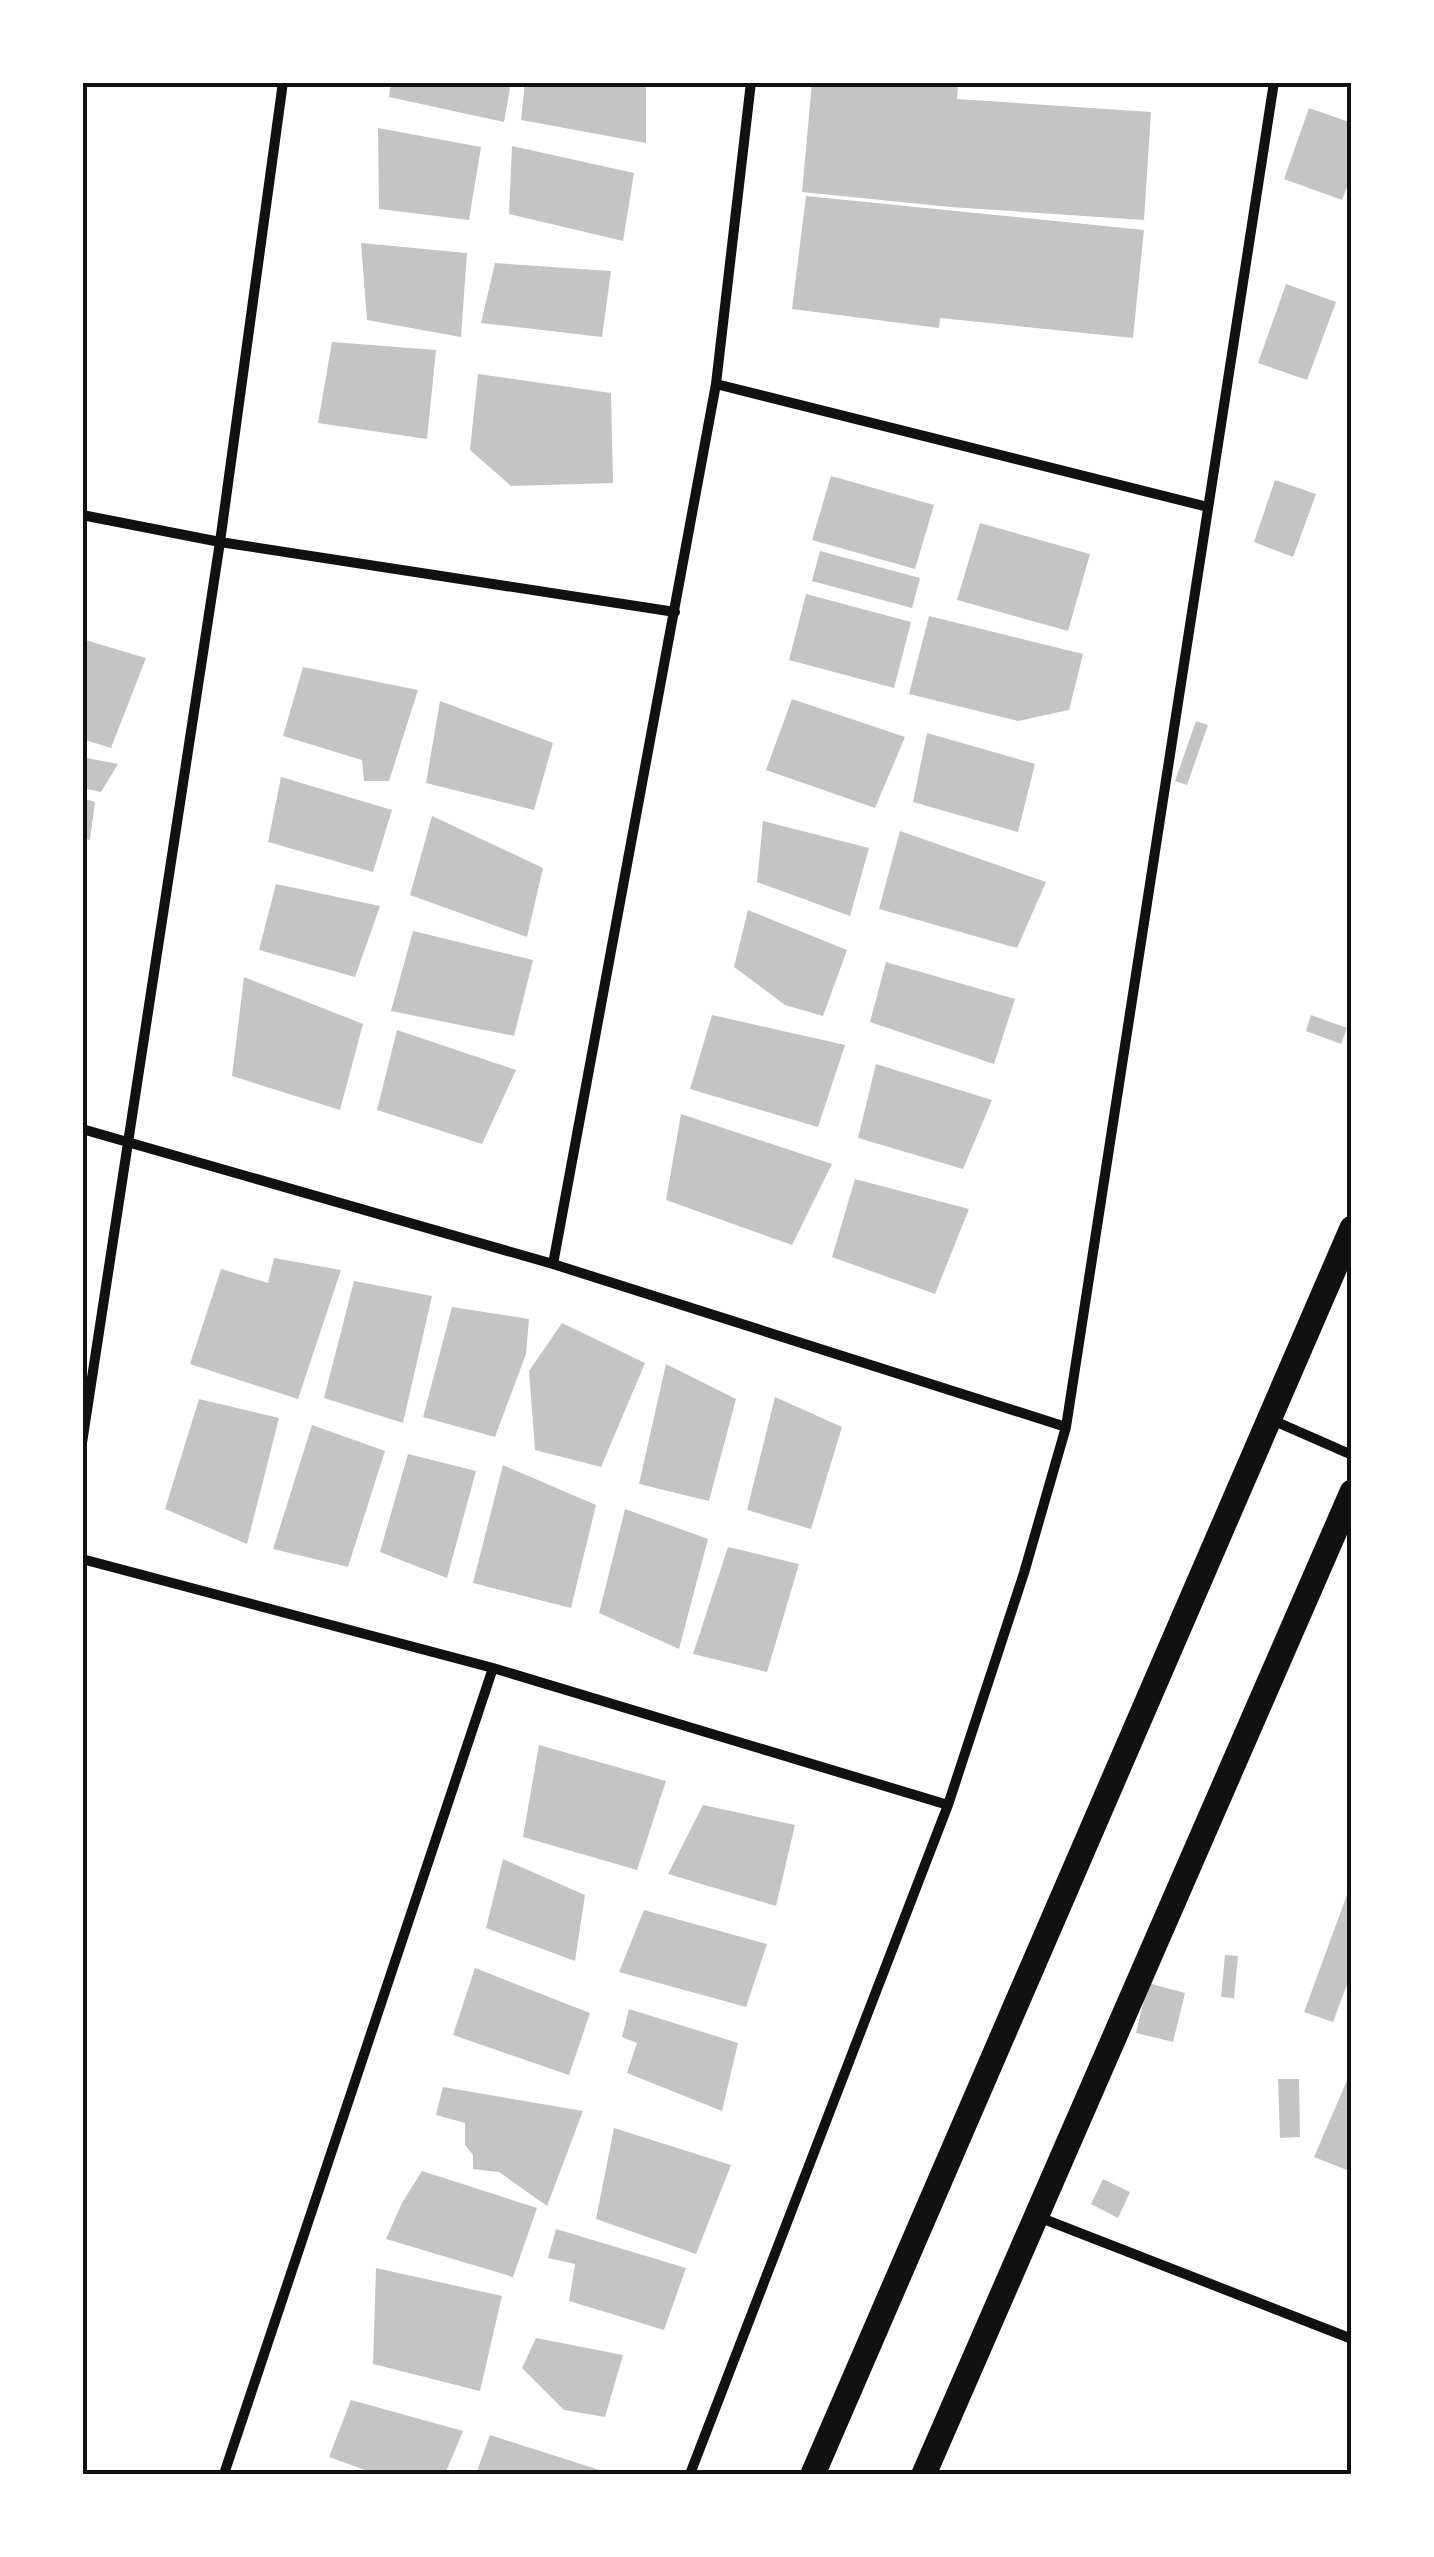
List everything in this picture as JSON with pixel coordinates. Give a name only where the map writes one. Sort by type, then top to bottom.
[{"type":"main road","points":[[812,2474],[1352,1228]]},
{"type":"main road","points":[[924,2474],[1352,1492]]},
{"type":"street","points":[[82,1444],[220,542],[283,82]]},
{"type":"street","points":[[553,1264],[716,384],[751,82]]},
{"type":"street","points":[[690,2474],[948,1805],[1024,1573],[1066,1427],[1274,82]]},
{"type":"street","points":[[716,384],[1208,507]]},
{"type":"street","points":[[82,515],[220,542],[675,612]]},
{"type":"street","points":[[82,1129],[553,1264],[1066,1427]]},
{"type":"street","points":[[1270,1419],[1352,1455]]},
{"type":"street","points":[[82,1559],[494,1668],[948,1805]]},
{"type":"street","points":[[224,2474],[494,1668]]},
{"type":"street","points":[[1035,2216],[1352,2339]]},
{"type":"building","points":[[391,82],[511,82],[504,122],[389,97]]},
{"type":"building","points":[[525,82],[646,82],[646,143],[521,120]]},
{"type":"building","points":[[812,82],[958,86],[957,99],[1151,112],[1144,220],[802,192]]},
{"type":"building","points":[[1309,108],[1352,123],[1352,174],[1342,200],[1284,179]]},
{"type":"building","points":[[378,128],[481,147],[469,220],[379,209]]},
{"type":"building","points":[[512,146],[634,173],[623,241],[509,214]]},
{"type":"building","points":[[806,196],[1144,230],[1133,338],[940,318],[939,328],[792,309]]},
{"type":"building","points":[[361,243],[467,253],[461,337],[367,320]]},
{"type":"building","points":[[495,263],[611,271],[602,337],[481,323]]},
{"type":"building","points":[[1286,284],[1336,302],[1307,380],[1258,363]]},
{"type":"building","points":[[332,342],[436,350],[427,439],[318,423]]},
{"type":"building","points":[[478,374],[611,393],[613,483],[511,486],[470,450]]},
{"type":"building","points":[[831,476],[934,505],[915,569],[812,540]]},
{"type":"building","points":[[1275,480],[1316,494],[1293,557],[1254,542]]},
{"type":"building","points":[[980,523],[1090,554],[1068,631],[957,600]]},
{"type":"building","points":[[820,551],[920,578],[912,608],[812,581]]},
{"type":"building","points":[[806,594],[911,622],[894,688],[789,660]]},
{"type":"building","points":[[929,616],[1083,654],[1069,710],[1018,721],[909,694]]},
{"type":"building","points":[[82,639],[146,658],[111,748],[82,739]]},
{"type":"building","points":[[303,667],[418,690],[389,781],[364,781],[362,760],[283,736]]},
{"type":"building","points":[[792,699],[905,737],[875,808],[766,770]]},
{"type":"building","points":[[440,701],[553,743],[534,810],[426,783]]},
{"type":"building","points":[[1196,721],[1208,725],[1187,785],[1175,781]]},
{"type":"building","points":[[927,733],[1035,764],[1018,832],[913,802]]},
{"type":"building","points":[[82,757],[118,764],[101,792],[82,788]]},
{"type":"building","points":[[281,777],[392,810],[373,872],[268,842]]},
{"type":"building","points":[[82,798],[95,802],[90,840],[82,838]]},
{"type":"building","points":[[432,816],[543,868],[527,937],[410,895]]},
{"type":"building","points":[[763,821],[869,848],[850,916],[757,882]]},
{"type":"building","points":[[900,831],[1046,882],[1017,948],[879,909]]},
{"type":"building","points":[[276,884],[380,906],[355,977],[259,950]]},
{"type":"building","points":[[748,910],[847,950],[823,1016],[785,1005],[734,967]]},
{"type":"building","points":[[413,931],[533,960],[514,1036],[391,1011]]},
{"type":"building","points":[[886,962],[1015,999],[994,1064],[870,1022]]},
{"type":"building","points":[[244,977],[363,1024],[340,1110],[232,1076]]},
{"type":"building","points":[[712,1015],[845,1045],[818,1127],[690,1089]]},
{"type":"building","points":[[1311,1015],[1347,1028],[1341,1044],[1306,1031]]},
{"type":"building","points":[[397,1030],[516,1070],[482,1144],[377,1110]]},
{"type":"building","points":[[876,1064],[992,1100],[963,1169],[858,1138]]},
{"type":"building","points":[[681,1114],[832,1164],[792,1245],[666,1200]]},
{"type":"building","points":[[855,1179],[969,1209],[935,1294],[832,1257]]},
{"type":"building","points":[[274,1258],[341,1270],[298,1399],[190,1364],[221,1269],[268,1283]]},
{"type":"building","points":[[354,1281],[432,1296],[403,1423],[324,1398]]},
{"type":"building","points":[[452,1307],[529,1319],[526,1354],[495,1437],[423,1417]]},
{"type":"building","points":[[562,1323],[645,1363],[601,1467],[535,1450],[529,1371]]},
{"type":"building","points":[[666,1364],[736,1399],[709,1501],[639,1484]]},
{"type":"building","points":[[775,1397],[842,1427],[811,1529],[747,1510]]},
{"type":"building","points":[[199,1399],[279,1418],[247,1544],[165,1509]]},
{"type":"building","points":[[312,1425],[385,1451],[348,1567],[273,1549]]},
{"type":"building","points":[[408,1454],[476,1471],[447,1578],[380,1552]]},
{"type":"building","points":[[503,1465],[596,1505],[571,1608],[473,1583]]},
{"type":"building","points":[[625,1509],[708,1539],[679,1649],[599,1613]]},
{"type":"building","points":[[728,1547],[799,1564],[767,1672],[693,1654]]},
{"type":"building","points":[[539,1745],[666,1781],[637,1870],[523,1837]]},
{"type":"building","points":[[703,1805],[795,1825],[776,1906],[668,1874]]},
{"type":"building","points":[[503,1859],[585,1895],[575,1961],[486,1928]]},
{"type":"building","points":[[1351,1884],[1352,1971],[1333,2022],[1304,2012]]},
{"type":"building","points":[[644,1910],[767,1944],[746,2007],[619,1972]]},
{"type":"building","points":[[1225,1955],[1238,1956],[1234,1998],[1221,1997]]},
{"type":"building","points":[[475,1968],[590,2013],[569,2075],[453,2035]]},
{"type":"building","points":[[1148,1983],[1185,1993],[1173,2042],[1136,2033]]},
{"type":"building","points":[[629,2009],[738,2043],[722,2111],[627,2073],[637,2043],[622,2037]]},
{"type":"building","points":[[1352,2069],[1352,2172],[1314,2157]]},
{"type":"building","points":[[1278,2079],[1299,2079],[1300,2137],[1280,2138]]},
{"type":"building","points":[[443,2087],[583,2111],[547,2206],[499,2172],[473,2169],[473,2155],[465,2145],[465,2123],[436,2115]]},
{"type":"building","points":[[614,2128],[731,2165],[696,2254],[596,2219]]},
{"type":"building","points":[[422,2171],[537,2208],[513,2277],[386,2239]]},
{"type":"building","points":[[1103,2179],[1130,2192],[1118,2218],[1091,2204]]},
{"type":"building","points":[[556,2229],[686,2268],[664,2330],[569,2301],[575,2264],[548,2258]]},
{"type":"building","points":[[376,2268],[502,2296],[480,2391],[373,2364]]},
{"type":"building","points":[[536,2338],[623,2355],[605,2417],[564,2410],[522,2368]]},
{"type":"building","points":[[351,2400],[463,2431],[445,2474],[376,2474],[329,2457]]},
{"type":"building","points":[[490,2435],[612,2474],[476,2474]]}]
